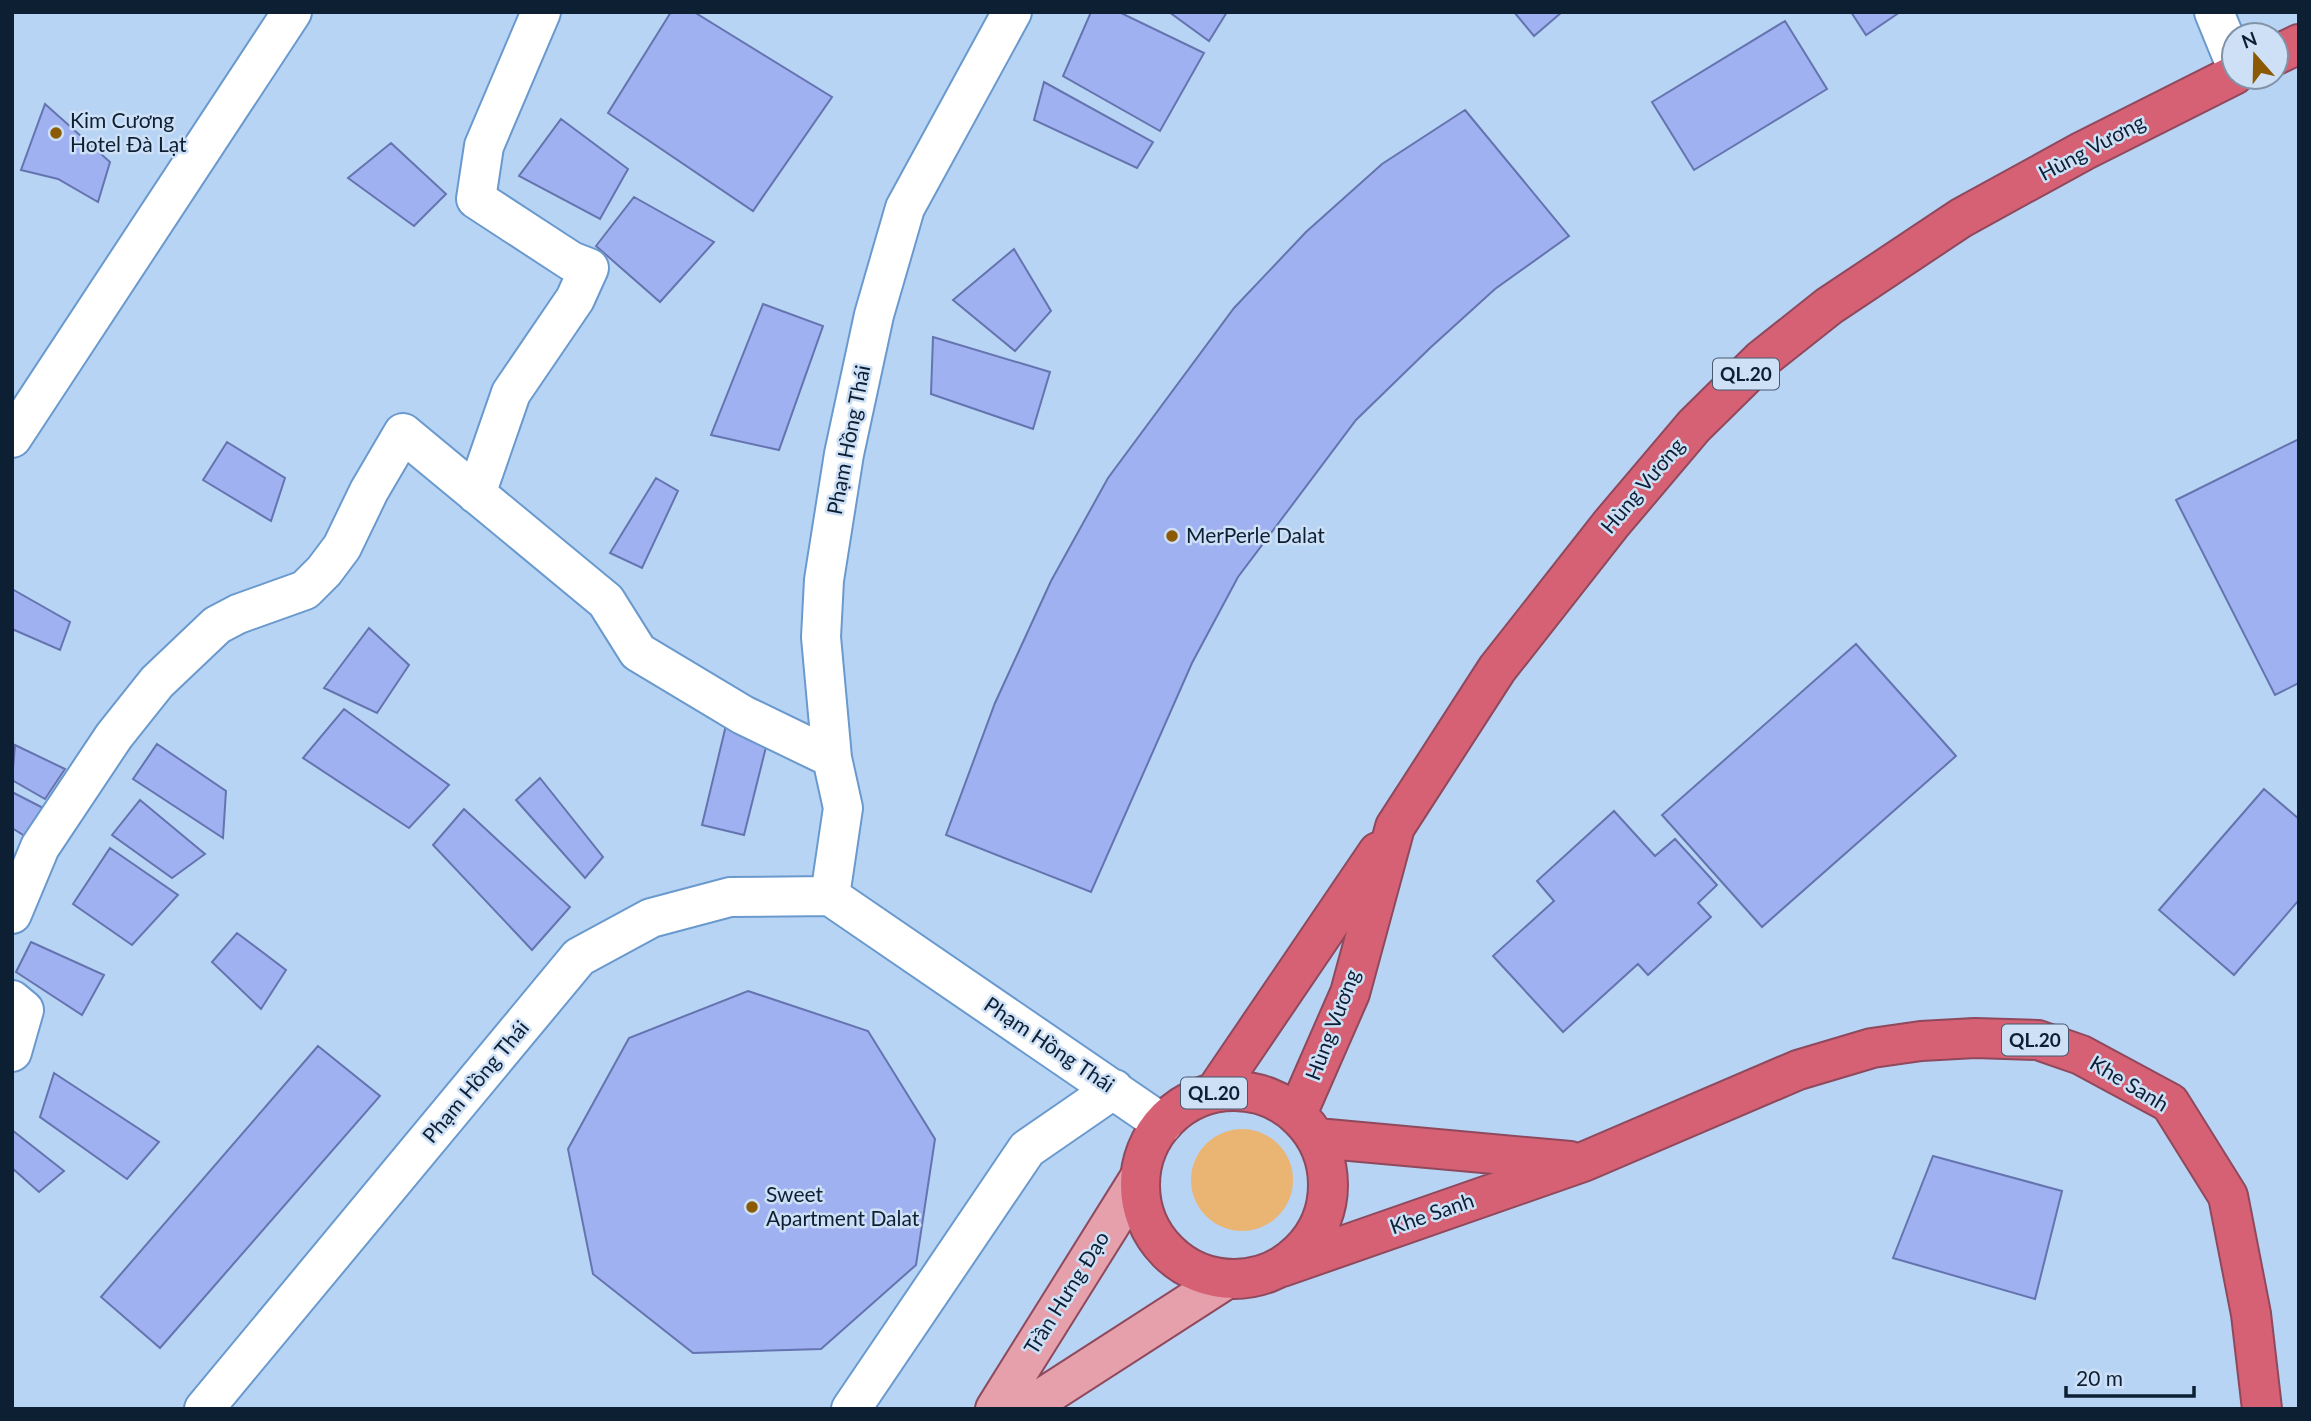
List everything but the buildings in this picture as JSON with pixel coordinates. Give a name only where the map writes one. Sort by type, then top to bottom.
[{"type":"highway","name":"Hùng Vương","points":[[1307,1126],[1350,993],[1395,827],[1497,669],[1603,534],[1694,426],[1760,360],[1829,306],[1961,218],[2083,151],[2220,82]]},
{"type":"highway","name":"QL.20","points":[[1216,1092],[1395,827]]},
{"type":"highway","name":"Khe Sanh","points":[[1282,1267],[1583,1162],[1798,1070],[1872,1048],[1921,1041],[1975,1038],[2038,1040],[2081,1055],[2170,1103],[2228,1196],[2251,1314],[2262,1409]]},
{"type":"highway","name":"QL.20","points":[[1244,1090],[1272,1099],[1307,1126],[1327,1165],[1329,1194],[1322,1223],[1305,1248],[1282,1267],[1255,1278],[1225,1280],[1196,1272],[1180,1262],[1152,1234],[1142,1206],[1140,1177],[1147,1148],[1163,1124],[1186,1105],[1216,1092],[1244,1090]]},
{"type":"highway","name":"Khe Sanh","points":[[1307,1126],[1583,1162]]},
{"type":"main road","name":"Trần Hưng Đạo","points":[[995,1409],[1140,1177]]},
{"type":"main road","points":[[1024,1409],[1225,1280]]},
{"type":"street","points":[[12,438],[292,12]]},
{"type":"street","points":[[476,494],[511,393],[575,299],[589,268],[571,261],[476,199],[484,146],[541,12]]},
{"type":"street","name":"Phạm Hồng Thái","points":[[830,896],[843,808],[832,758],[821,638],[824,580],[844,454],[874,315],[905,208],[1012,12]]},
{"type":"street","points":[[12,914],[40,847],[114,736],[157,682],[217,625],[237,614],[304,590],[324,571],[342,547],[369,491],[403,433],[606,601],[638,652],[743,715],[832,758]]},
{"type":"street","name":"Phạm Hồng Thái","points":[[204,1409],[579,957],[651,918],[730,897],[830,896],[1163,1124]]},
{"type":"street","points":[[12,1000],[24,1010],[12,1052]]},
{"type":"street","points":[[851,1409],[1027,1149],[1114,1089]]},
{"type":"shaded area","points":[[1242,1129],[1262,1132],[1285,1151],[1290,1160],[1293,1180],[1290,1200],[1271,1223],[1262,1228],[1242,1231],[1222,1228],[1199,1209],[1194,1200],[1191,1180],[1194,1160],[1213,1137],[1222,1132]]},
{"type":"place","name":"Kim Cương Hotel Đà Lạt","points":[[56,133]]},
{"type":"place","name":"MerPerle Dalat","points":[[1172,536]]},
{"type":"place","name":"Sweet Apartment Dalat","points":[[752,1207]]}]
